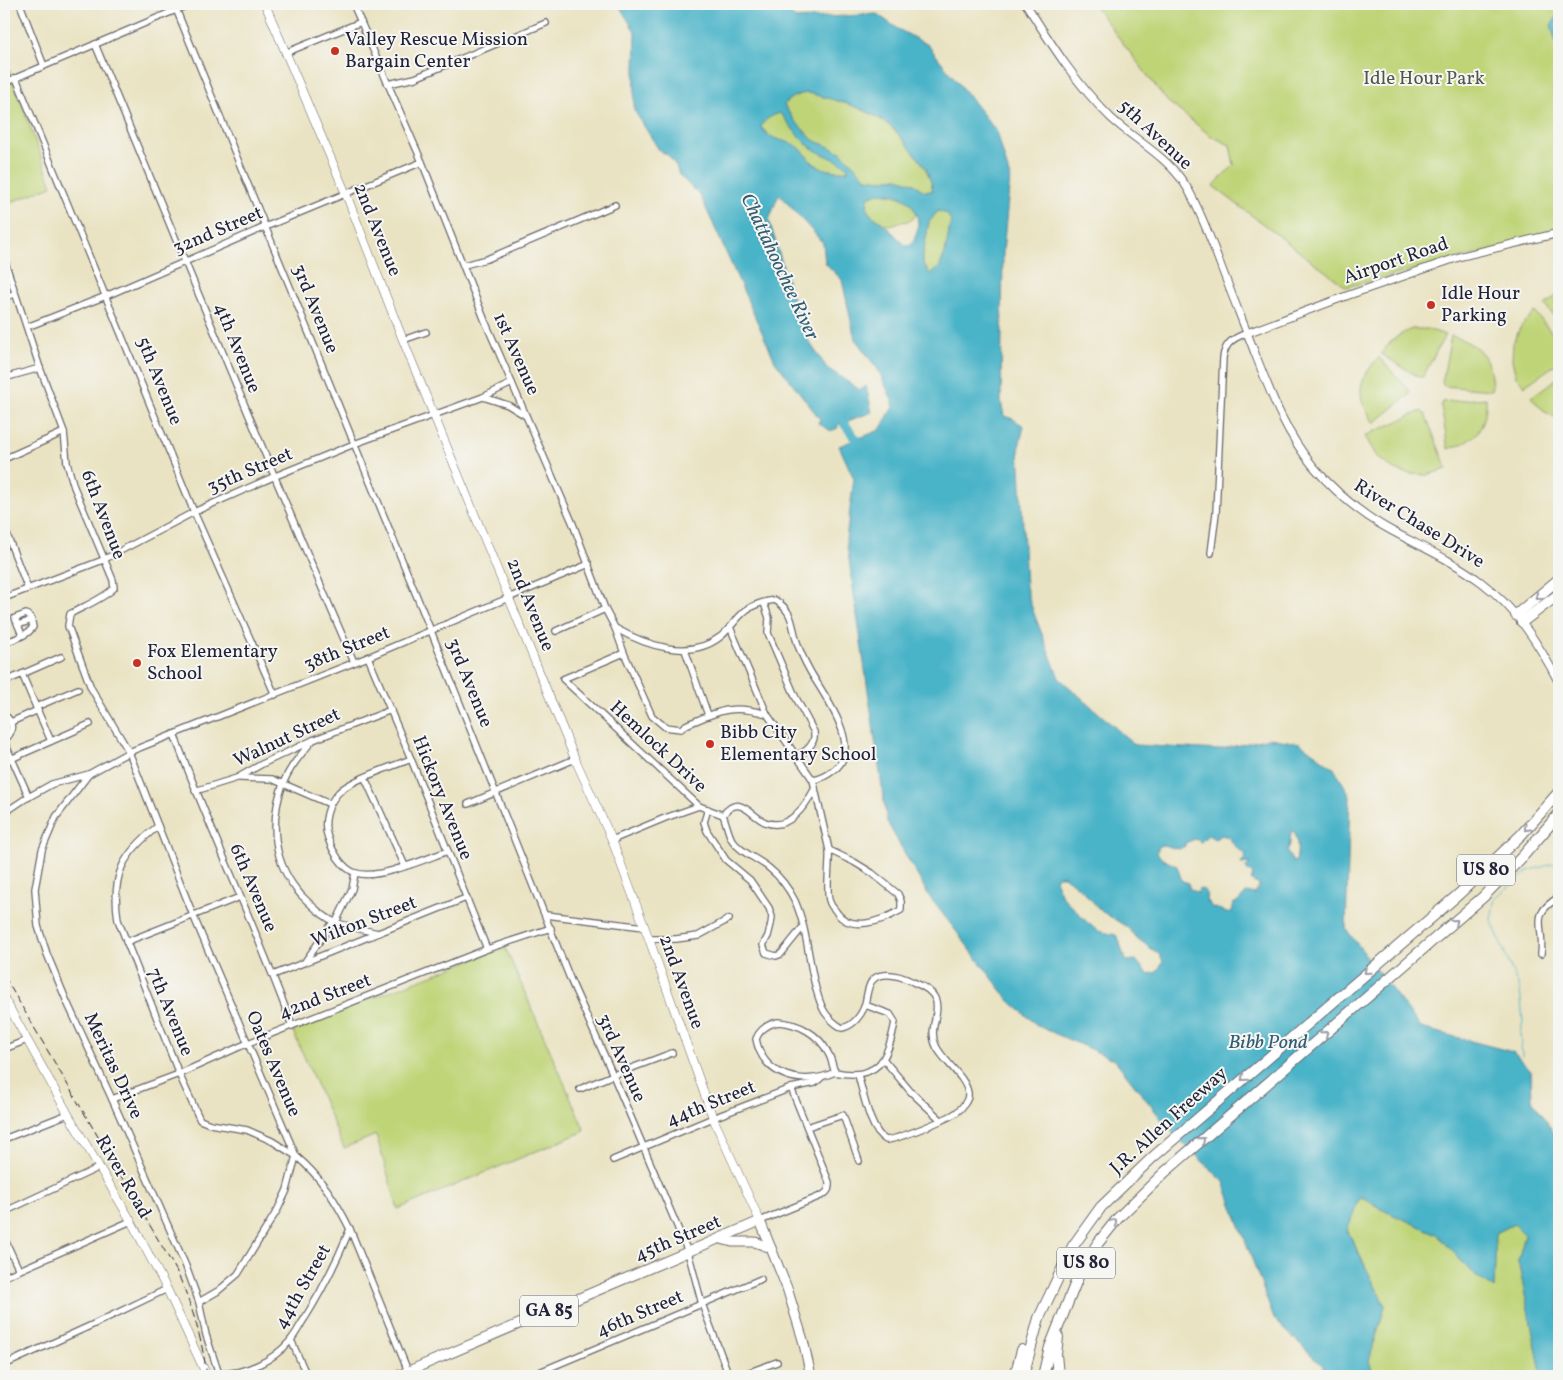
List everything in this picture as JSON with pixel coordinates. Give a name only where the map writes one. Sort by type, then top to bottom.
[{"type":"highway","points":[[1519,618],[1559,579]]},
{"type":"highway","points":[[1519,618],[1559,594]]},
{"type":"highway","name":"J.R. Allen Freeway","points":[[1023,1376],[1039,1318],[1073,1246],[1102,1207],[1153,1157],[1480,875],[1521,835],[1559,792]]},
{"type":"highway","name":"J.R. Allen Freeway","points":[[1043,1376],[1050,1347],[1080,1272],[1098,1243],[1118,1218],[1166,1172],[1462,916],[1504,877],[1559,814]]},
{"type":"highway","points":[[1015,1376],[1031,1324],[1073,1246]]},
{"type":"highway","points":[[1058,1376],[1056,1362],[1057,1340],[1065,1309]]},
{"type":"main road","name":"2nd Avenue","points":[[265,4],[346,194],[403,340],[575,758],[612,840],[713,1118],[760,1221]]},
{"type":"main road","name":"River Road","points":[[4,998],[68,1114],[131,1221],[167,1289],[206,1376]]},
{"type":"main road","points":[[760,1221],[787,1288],[803,1340],[811,1376]]},
{"type":"main road","name":"45th Street","points":[[397,1376],[409,1374],[688,1252],[725,1240],[760,1221]]},
{"type":"main road","points":[[725,1240],[767,1237]]},
{"type":"main road","points":[[725,1240],[732,1242],[756,1242],[771,1248]]},
{"type":"street","points":[[20,4],[44,66]]},
{"type":"street","points":[[4,83],[175,7],[190,4]]},
{"type":"street","name":"1st Avenue","points":[[353,4],[422,162],[512,383],[589,564],[605,610],[615,628],[652,716],[666,727],[675,729],[681,729],[708,716]]},
{"type":"street","name":"5th Avenue","points":[[1026,4],[1058,54],[1089,95],[1113,119],[1166,162],[1188,189],[1203,220],[1247,333]]},
{"type":"street","name":"3rd Avenue","points":[[175,7],[431,631],[571,981],[613,1074],[688,1252],[702,1304],[730,1376]]},
{"type":"street","points":[[285,53],[361,22]]},
{"type":"street","points":[[388,84],[415,78],[546,23]]},
{"type":"street","name":"4th Avenue","points":[[95,44],[186,261],[273,477],[354,662]]},
{"type":"street","name":"5th Avenue","points":[[16,78],[194,512],[275,695]]},
{"type":"street","name":"32nd Street","points":[[27,327],[106,296],[422,162]]},
{"type":"street","points":[[464,265],[487,259],[615,205]]},
{"type":"street","name":"Airport Road","points":[[1247,333],[1462,256],[1559,233]]},
{"type":"street","name":"6th Avenue","points":[[4,259],[40,368],[64,432],[67,463],[74,487],[113,580],[114,588],[107,595],[86,604],[70,614],[68,626],[91,688],[129,752]]},
{"type":"street","points":[[4,297],[15,294]]},
{"type":"street","points":[[403,340],[426,332]]},
{"type":"street","points":[[1211,554],[1216,513],[1224,348],[1229,342],[1247,333]]},
{"type":"street","name":"River Chase Drive","points":[[1247,333],[1277,407],[1293,437],[1312,465],[1336,491],[1362,512],[1391,531],[1452,563],[1482,582],[1519,618],[1548,662],[1559,683]]},
{"type":"street","points":[[4,378],[40,368]]},
{"type":"street","name":"35th Street","points":[[4,598],[103,560],[194,512],[273,477],[354,444],[483,397],[512,383]]},
{"type":"street","points":[[483,397],[508,404],[528,418]]},
{"type":"street","points":[[4,459],[64,432]]},
{"type":"street","points":[[4,526],[28,589]]},
{"type":"street","name":"38th Street","points":[[89,774],[129,752],[368,657],[589,564]]},
{"type":"street","points":[[615,628],[642,641],[685,650],[706,645],[719,638],[745,610],[775,600],[781,603],[792,617],[797,642],[809,670],[840,724],[844,745],[843,758],[839,766],[820,779],[813,780]]},
{"type":"street","points":[[764,603],[769,618],[768,633],[795,696],[814,732],[815,738],[811,745],[802,753],[796,754]]},
{"type":"street","points":[[556,631],[605,610]]},
{"type":"street","points":[[4,643],[22,635],[34,627],[32,620],[26,614],[18,615],[15,618],[22,635]]},
{"type":"street","points":[[18,626],[32,620]]},
{"type":"street","points":[[730,627],[767,714],[813,780],[829,850],[829,901],[845,921],[859,924],[891,916],[901,910],[901,901],[898,894],[872,873],[829,850]]},
{"type":"street","points":[[685,650],[708,716],[728,708],[748,708],[767,714]]},
{"type":"street","name":"Hemlock Drive","points":[[624,653],[563,679],[699,806],[723,815]]},
{"type":"street","points":[[4,682],[62,657]]},
{"type":"street","name":"Hickory Avenue","points":[[368,657],[487,949]]},
{"type":"street","points":[[22,674],[51,741]]},
{"type":"street","points":[[11,722],[78,689]]},
{"type":"street","name":"Walnut Street","points":[[195,791],[237,778],[313,740],[391,710]]},
{"type":"street","points":[[4,714],[11,722],[11,732],[4,740],[29,797]]},
{"type":"street","points":[[4,762],[90,724]]},
{"type":"street","name":"6th Avenue","points":[[174,734],[195,791],[273,975],[292,1026]]},
{"type":"street","points":[[313,740],[303,752],[284,783],[275,818],[275,836],[280,859],[290,882],[312,907],[336,922],[378,933]]},
{"type":"street","name":"Oates Avenue","points":[[129,752],[193,915],[296,1156],[324,1184],[339,1206],[409,1374]]},
{"type":"street","points":[[468,804],[575,758]]},
{"type":"street","points":[[411,759],[354,782],[339,791],[330,804],[325,823],[327,837],[335,854],[355,873],[394,871],[448,851]]},
{"type":"street","points":[[4,817],[10,809],[52,784],[89,774]]},
{"type":"street","name":"Meritas Drive","points":[[89,774],[56,817],[42,850],[35,889],[38,926],[47,954],[67,1002],[185,1264],[199,1302],[206,1335],[219,1374]]},
{"type":"street","points":[[237,778],[258,778],[284,783],[330,804]]},
{"type":"street","points":[[365,778],[405,866]]},
{"type":"street","points":[[815,788],[805,807],[792,818],[781,823],[767,823],[751,813],[746,807],[739,805],[728,809],[723,815],[732,840],[749,856],[769,868],[794,900],[817,990],[829,1018],[842,1028],[854,1023],[865,1005],[866,994],[871,982],[882,975],[894,976],[920,984],[934,996],[936,1007],[933,1034],[935,1044],[962,1080],[968,1094],[966,1103],[956,1113],[891,1140],[886,1140],[880,1137],[872,1122],[858,1075]]},
{"type":"street","points":[[612,840],[699,806]]},
{"type":"street","points":[[708,809],[704,822],[707,831],[726,860],[750,880],[769,908],[772,924],[768,936],[762,945],[766,953],[776,956],[781,954],[802,928]]},
{"type":"street","name":"7th Avenue","points":[[158,826],[126,856],[114,898],[118,920],[126,942],[179,1074],[200,1120],[210,1124],[254,1132],[296,1156]]},
{"type":"street","points":[[306,961],[333,922],[336,922],[352,889],[355,873]]},
{"type":"street","points":[[126,942],[240,897]]},
{"type":"street","points":[[1541,954],[1542,942],[1539,917],[1546,905],[1559,897]]},
{"type":"street","name":"Wilton Street","points":[[273,975],[466,898]]},
{"type":"street","points":[[546,915],[644,927]]},
{"type":"street","points":[[649,938],[676,939],[698,936],[729,918]]},
{"type":"street","name":"42nd Street","points":[[112,1099],[179,1074],[248,1043],[487,949],[551,928]]},
{"type":"street","points":[[835,1072],[824,1044],[804,1029],[796,1025],[778,1022],[770,1024],[759,1032],[756,1039],[761,1054],[767,1063],[778,1072],[790,1077],[822,1078],[835,1072],[858,1075],[871,1070],[884,1060],[895,1022],[890,1014],[865,1005]]},
{"type":"street","points":[[4,1049],[27,1040]]},
{"type":"street","points":[[580,1089],[613,1074],[672,1053]]},
{"type":"street","points":[[884,1060],[911,1092],[942,1120]]},
{"type":"street","name":"44th Street","points":[[613,1160],[713,1118],[791,1088],[815,1083],[822,1078]]},
{"type":"street","points":[[791,1088],[807,1127],[843,1115],[859,1161]]},
{"type":"street","points":[[4,1139],[68,1114]]},
{"type":"street","name":"45th Street","points":[[760,1221],[828,1192],[829,1182],[807,1127]]},
{"type":"street","points":[[199,1302],[218,1291],[238,1274],[278,1209],[287,1190],[296,1156]]},
{"type":"street","points":[[4,1212],[100,1167]]},
{"type":"street","points":[[4,1277],[131,1221]]},
{"type":"street","name":"44th Street","points":[[219,1374],[233,1374],[257,1366],[275,1355],[291,1340],[317,1300],[350,1229]]},
{"type":"street","points":[[4,1238],[19,1270]]},
{"type":"street","name":"46th Street","points":[[530,1376],[762,1279]]},
{"type":"street","points":[[4,1366],[167,1289]]},
{"type":"street","points":[[291,1340],[307,1376]]},
{"type":"street","points":[[739,1376],[778,1362]]},
{"type":"street","points":[[202,1365],[202,1376]]},
{"type":"green space","name":"Idle Hour Park","points":[[1093,4],[1559,4],[1559,234],[1346,287],[1213,186],[1234,165],[1230,145],[1211,136],[1167,101]]},
{"type":"green space","points":[[4,64],[9,70],[52,186],[4,205]]},
{"type":"green space","points":[[808,93],[854,106],[886,123],[899,135],[922,163],[930,178],[933,191],[924,191],[913,183],[898,178],[882,180],[866,178],[841,152],[813,140],[794,120],[784,105],[794,96]]},
{"type":"green space","points":[[780,113],[797,135],[809,146],[848,167],[848,171],[833,171],[823,168],[810,160],[796,146],[770,136],[761,127],[769,118]]},
{"type":"green space","points":[[878,193],[890,194],[907,201],[914,209],[916,215],[910,221],[890,225],[884,224],[870,214],[867,209],[868,197]]},
{"type":"green space","points":[[938,211],[947,214],[951,221],[945,253],[939,268],[930,274],[923,264],[923,255],[929,222]]},
{"type":"green space","points":[[1559,295],[1559,323],[1545,305]]},
{"type":"green space","points":[[1535,312],[1559,342],[1559,362],[1525,386],[1516,377],[1512,360],[1513,343],[1521,326]]},
{"type":"green space","points":[[1412,329],[1428,329],[1445,335],[1423,377],[1419,377],[1381,354],[1394,339]]},
{"type":"green space","points":[[1451,336],[1470,344],[1483,354],[1490,369],[1492,390],[1444,386],[1442,383]]},
{"type":"green space","points":[[1379,357],[1410,391],[1409,395],[1374,423],[1364,405],[1361,389],[1366,374]]},
{"type":"green space","points":[[1559,377],[1559,419],[1545,412],[1531,397]]},
{"type":"green space","points":[[1486,398],[1484,418],[1478,432],[1466,442],[1448,449],[1441,405],[1443,402]]},
{"type":"green space","points":[[1421,411],[1425,414],[1447,469],[1427,475],[1410,474],[1394,470],[1377,457],[1365,436]]},
{"type":"green space","points":[[505,947],[585,1131],[398,1209],[376,1135],[344,1148],[292,1029]]},
{"type":"green space","points":[[1359,1196],[1387,1212],[1437,1234],[1475,1276],[1494,1287],[1496,1233],[1514,1224],[1525,1235],[1518,1261],[1542,1376],[1374,1376],[1369,1361],[1385,1306],[1347,1229]]},
{"type":"water","name":"Bibb Pond","points":[[618,4],[784,4],[795,19],[877,14],[898,29],[928,45],[997,132],[1010,178],[1003,252],[1001,401],[1004,416],[1024,426],[1019,447],[1026,587],[1033,611],[1059,678],[1135,745],[1218,750],[1269,738],[1300,743],[1333,767],[1350,795],[1346,929],[1421,1028],[1513,1052],[1531,1071],[1532,1100],[1559,1140],[1559,1376],[1542,1376],[1518,1261],[1525,1235],[1514,1224],[1496,1233],[1494,1288],[1475,1276],[1437,1234],[1387,1212],[1360,1196],[1347,1230],[1385,1306],[1369,1361],[1374,1376],[1327,1376],[1323,1366],[1274,1319],[1224,1182],[1170,1130],[1115,1060],[1038,1026],[1009,1000],[929,896],[887,822],[846,539],[854,479],[839,446],[880,430],[894,405],[879,371],[855,339],[842,280],[825,263],[823,243],[779,194],[769,220],[803,333],[827,368],[860,390],[866,386],[872,412],[837,425],[838,428],[831,431],[818,423],[820,419],[775,361],[701,197],[679,175],[676,166],[669,156],[659,150],[634,110],[636,33]],"holes":[[[808,93],[842,102],[876,116],[886,123],[895,130],[922,163],[930,178],[933,191],[924,191],[913,183],[898,178],[882,180],[866,178],[841,152],[813,140],[794,120],[784,105],[797,95]],[[780,113],[797,135],[809,146],[848,167],[848,171],[833,171],[823,168],[810,160],[796,146],[770,136],[761,127],[767,119]],[[878,193],[894,194],[902,197],[913,208],[918,222],[915,237],[911,244],[905,245],[884,224],[870,214],[867,209],[868,197]],[[938,211],[947,214],[951,221],[945,253],[939,268],[930,274],[923,264],[929,222]],[[1294,831],[1297,850],[1296,861],[1293,862],[1287,852],[1291,832]],[[1208,835],[1215,839],[1221,835],[1229,837],[1246,856],[1241,864],[1250,863],[1245,868],[1253,874],[1251,881],[1260,885],[1255,894],[1247,892],[1238,902],[1234,903],[1232,912],[1226,913],[1211,907],[1209,902],[1206,902],[1207,896],[1204,890],[1199,888],[1198,893],[1189,888],[1189,883],[1182,881],[1177,866],[1162,859],[1157,853],[1159,846],[1163,845],[1179,849],[1185,846],[1185,843],[1195,839],[1201,842]],[[1057,876],[1064,876],[1082,890],[1101,911],[1127,927],[1137,938],[1160,955],[1163,961],[1157,972],[1149,974],[1136,960],[1127,961],[1116,935],[1098,931],[1062,896],[1055,880]]]},
{"type":"water","points":[[1559,14],[1559,49],[1551,25]]},
{"type":"waterway","points":[[837,414],[862,447]]},
{"type":"waterway","points":[[1522,1056],[1520,1033],[1523,1022],[1520,990],[1491,919],[1495,898],[1528,871],[1559,861]]},
{"type":"railway","points":[[4,976],[176,1270],[196,1322],[207,1376]]},
{"type":"place","name":"Valley Rescue Mission Bargain Center","points":[[335,51]]},
{"type":"place","name":"Idle Hour Parking","points":[[1431,305]]},
{"type":"place","name":"Fox Elementary School","points":[[137,663]]},
{"type":"place","name":"Bibb City Elementary School","points":[[710,744]]},
{"type":"water label","name":"Chattahoochee River","points":[[779,267]]}]
